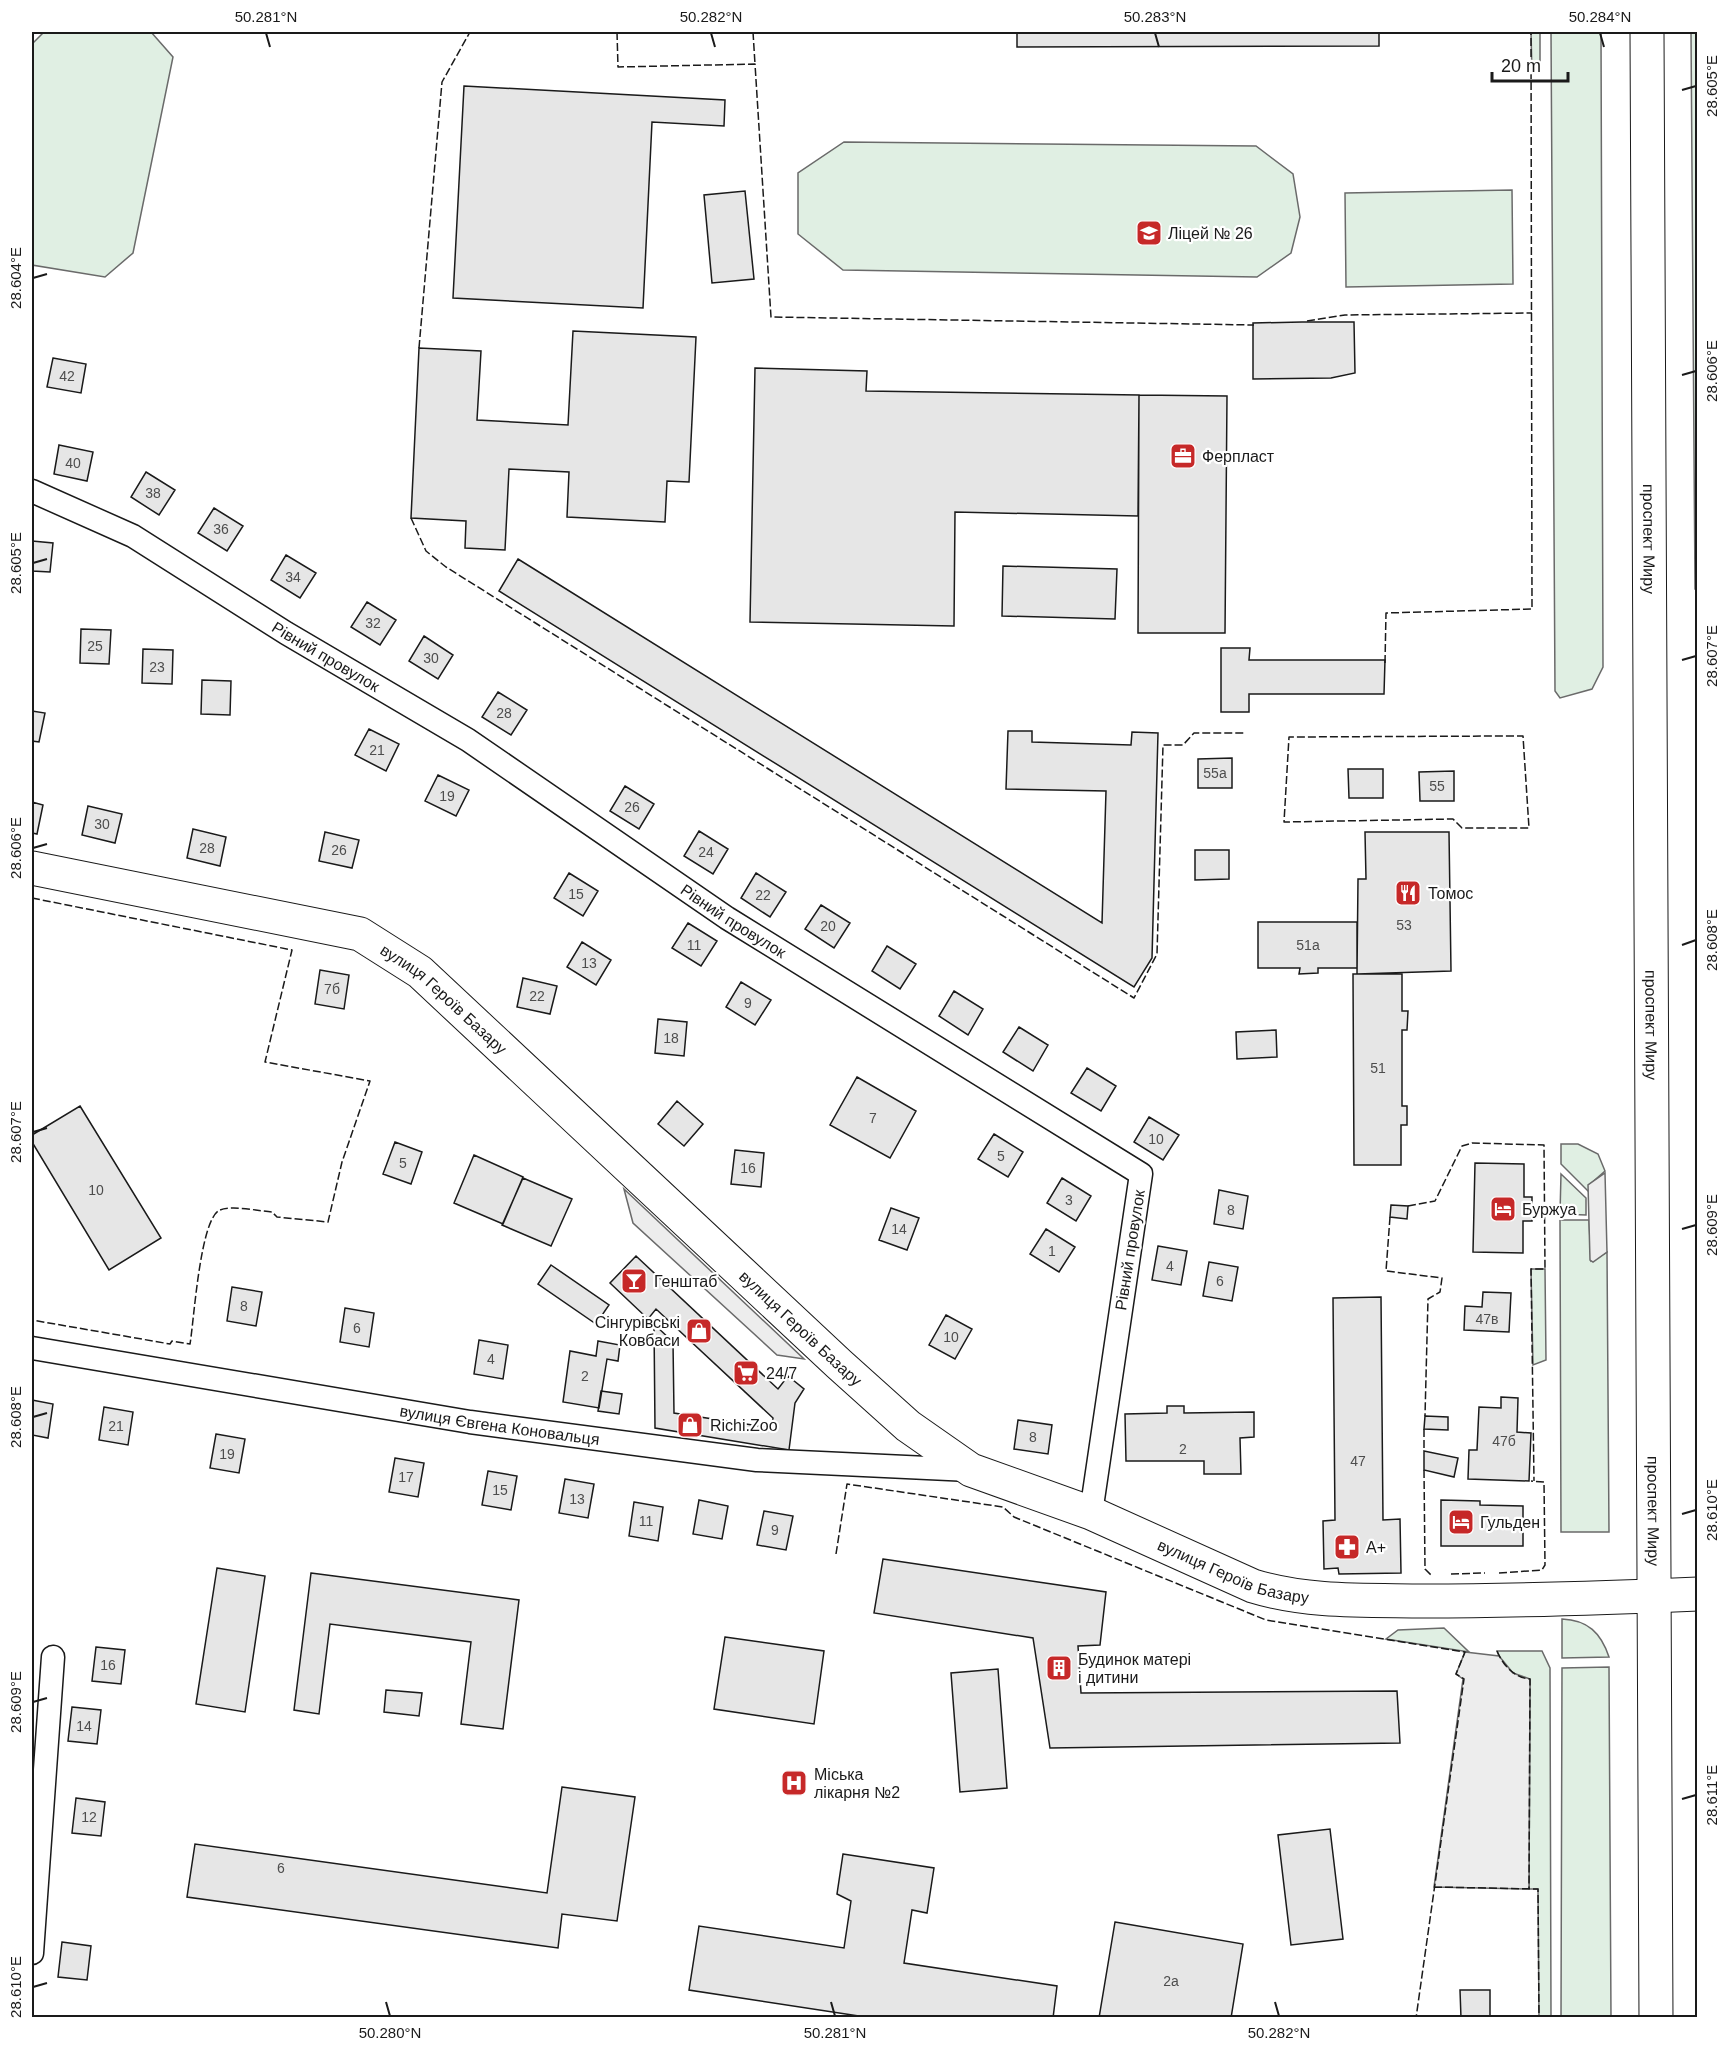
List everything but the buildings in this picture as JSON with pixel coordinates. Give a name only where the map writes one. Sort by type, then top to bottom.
[{"type":"main road","name":"проспект Миру","points":[[1647,32],[1654,1144],[1653,1596],[1656,2018]]},
{"type":"main road","name":"вулиця Героїв Базару","points":[[32,868],[360,934],[420,972],[839,1364],[908,1426],[971,1470],[1091,1513],[1253,1586],[1292,1595],[1352,1600],[1469,1601],[1698,1594]]},
{"type":"street","name":"Рівний провулок","points":[[32,491],[133,536],[286,633],[468,740],[727,918],[1141,1174],[1091,1513]]},
{"type":"street","name":"вулиця Євгена Коновальця","points":[[32,1348],[470,1422],[746,1459],[971,1470]]},
{"type":"street","points":[[32,1953],[53,1657]]},
{"type":"green space","points":[[44,32],[151,32],[173,57],[133,253],[105,277],[32,265],[32,44]]},
{"type":"green space","points":[[1531,32],[1540,32],[1540,63],[1532,73]]},
{"type":"green space","points":[[1551,32],[1601,32],[1603,667],[1592,689],[1560,698],[1555,691]]},
{"type":"green space","points":[[1691,32],[1698,32],[1697,589],[1695,589]]},
{"type":"green space","points":[[844,142],[1256,146],[1293,174],[1300,217],[1291,253],[1257,277],[843,270],[798,234],[798,173]]},
{"type":"green space","points":[[1512,190],[1513,284],[1346,287],[1345,193]]},
{"type":"green space","points":[[1561,1144],[1578,1144],[1598,1154],[1605,1171],[1589,1185],[1589,1192],[1561,1164]]},
{"type":"green space","points":[[1561,1174],[1586,1198],[1586,1215],[1560,1214]]},
{"type":"green space","points":[[1560,1220],[1589,1220],[1591,1261],[1607,1252],[1609,1532],[1561,1532]]},
{"type":"green space","points":[[1531,1269],[1545,1269],[1546,1360],[1533,1365]]},
{"type":"green space","points":[[1562,1619],[1579,1622],[1592,1629],[1602,1641],[1609,1657],[1562,1658]]},
{"type":"green space","points":[[1444,1628],[1469,1652],[1386,1639],[1398,1630]]},
{"type":"green space","points":[[1497,1651],[1542,1651],[1550,1668],[1551,2017],[1539,2017],[1538,1889],[1529,1889],[1530,1680],[1510,1670]]},
{"type":"green space","points":[[1609,1667],[1611,2017],[1561,2017],[1562,1668]]},
{"type":"shaded area","points":[[1605,1173],[1607,1252],[1593,1262],[1590,1260],[1588,1185]]},
{"type":"shaded area","points":[[624,1189],[804,1359],[777,1355],[633,1223]]},
{"type":"shaded area","points":[[1465,1652],[1499,1656],[1513,1673],[1530,1679],[1529,1889],[1434,1887],[1463,1679],[1456,1674]]},
{"type":"fence","points":[[419,348],[442,82],[470,32]]},
{"type":"fence","points":[[617,32],[618,67],[755,64],[771,317],[1254,325]]},
{"type":"fence","points":[[753,32],[755,64]]},
{"type":"fence","points":[[1385,663],[1386,613],[1532,609],[1531,32]]},
{"type":"fence","points":[[1307,321],[1345,315],[1532,313]]},
{"type":"fence","points":[[411,518],[426,551],[446,567],[1134,998],[1157,954],[1163,745],[1183,745],[1194,733],[1246,733]]},
{"type":"fence","points":[[1506,736],[1523,736],[1529,828],[1462,828],[1453,819],[1284,822],[1289,737],[1506,736]]},
{"type":"fence","points":[[32,898],[292,950],[265,1062],[370,1081],[342,1162],[328,1222],[277,1217],[272,1212],[238,1208],[220,1210],[213,1217],[203,1250],[190,1344],[172,1341],[170,1344],[32,1320]]},
{"type":"fence","points":[[1408,1206],[1435,1201],[1462,1146],[1472,1143],[1544,1145],[1545,1269],[1531,1269],[1534,1481]]},
{"type":"fence","points":[[1390,1217],[1386,1271],[1442,1278],[1440,1292],[1428,1299],[1425,1416]]},
{"type":"fence","points":[[1424,1429],[1424,1451]]},
{"type":"fence","points":[[1424,1470],[1425,1569],[1431,1575]]},
{"type":"fence","points":[[1499,1573],[1542,1570],[1545,1565],[1544,1482],[1531,1481]]},
{"type":"fence","points":[[836,1554],[847,1484],[1003,1507],[1014,1517],[1266,1620],[1465,1652],[1456,1674],[1464,1679],[1416,2018]]},
{"type":"fence","points":[[1451,1574],[1485,1573]]},
{"type":"fence","points":[[1497,1651],[1510,1670],[1530,1679],[1529,1889]]},
{"type":"fence","points":[[1434,1887],[1538,1889],[1539,2018]]},
{"type":"place","name":"Ліцей № 26","points":[[1149,233]]},
{"type":"place","name":"Ферпласт","points":[[1183,456]]},
{"type":"place","name":"Томос","points":[[1408,893]]},
{"type":"place","name":"Буржуа","points":[[1503,1209]]},
{"type":"place","name":"Генштаб","points":[[634,1281]]},
{"type":"place","name":"Сінгурівські Ковбаси","points":[[699,1331]]},
{"type":"place","name":"24/7","points":[[746,1373]]},
{"type":"place","name":"Richi.Zoo","points":[[690,1425]]},
{"type":"place","name":"Гульден","points":[[1461,1522]]},
{"type":"place","name":"A+","points":[[1347,1547]]},
{"type":"place","name":"Будинок матері і дитини","points":[[1059,1668]]},
{"type":"place","name":"Міська лікарня №2","points":[[794,1783]]}]
